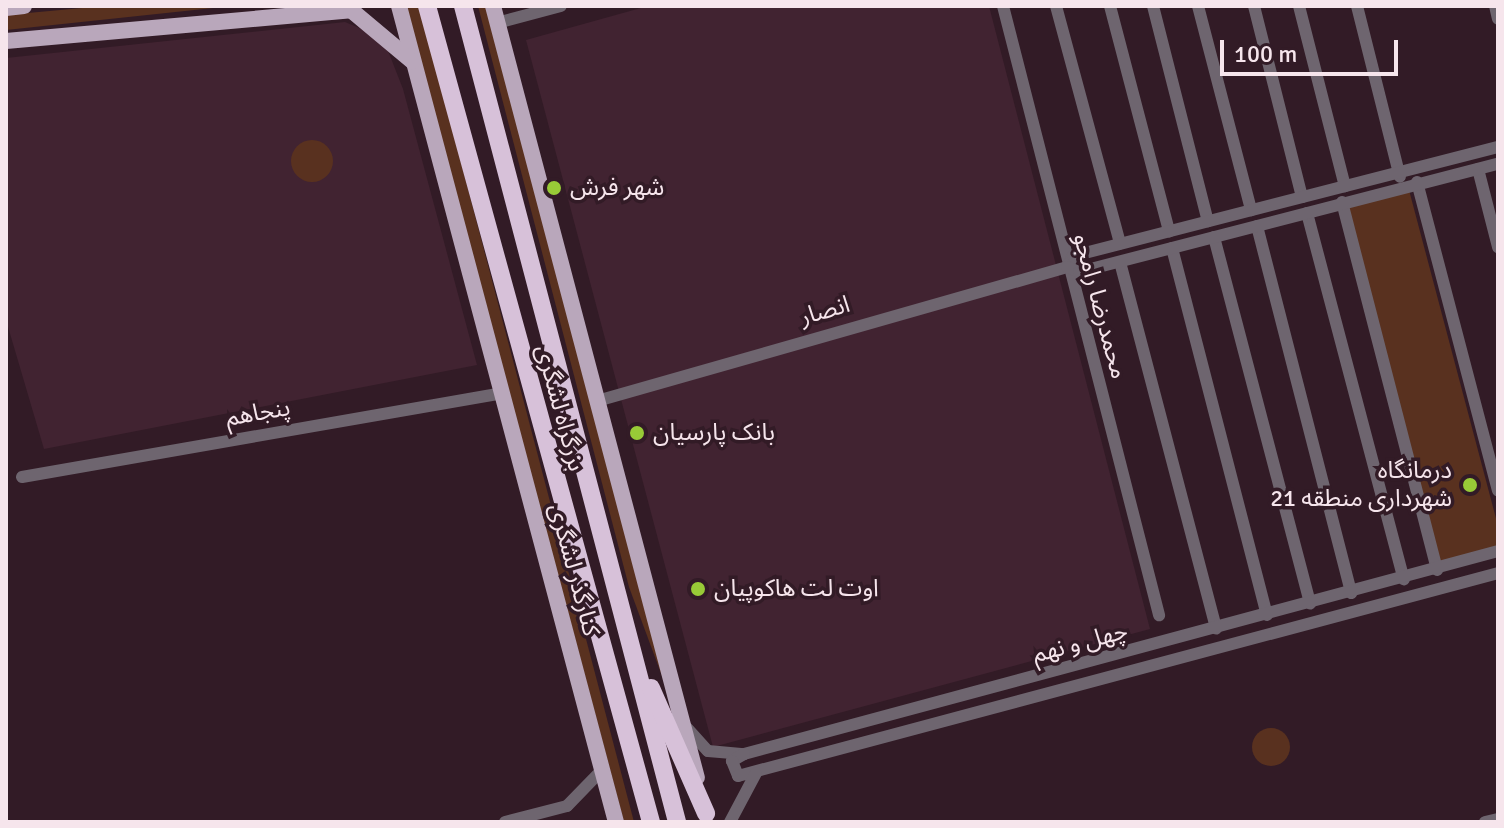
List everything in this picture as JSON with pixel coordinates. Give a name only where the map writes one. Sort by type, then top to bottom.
[{"type":"highway","name":"بزرگراه لشگری","points":[[427,6],[651,822]]},
{"type":"highway","name":"بزرگراه لشگری","points":[[463,6],[677,822]]},
{"type":"highway","points":[[619,607],[708,817]]},
{"type":"main road","points":[[6,8],[24,6]]},
{"type":"main road","name":"کنارگذر لشگری","points":[[399,6],[616,822]]},
{"type":"main road","points":[[493,6],[708,817]]},
{"type":"main road","points":[[6,41],[355,8],[385,31],[414,64]]},
{"type":"street","points":[[497,23],[561,6]]},
{"type":"street","name":"محمدرضا رامجو","points":[[1003,6],[1067,267],[1159,615]]},
{"type":"street","points":[[1056,6],[1120,244]]},
{"type":"street","points":[[1110,6],[1169,231]]},
{"type":"street","points":[[1153,6],[1208,221]]},
{"type":"street","points":[[1198,6],[1251,210]]},
{"type":"street","points":[[1254,6],[1302,197]]},
{"type":"street","points":[[1299,6],[1345,186]]},
{"type":"street","points":[[1357,6],[1401,179]]},
{"type":"street","points":[[1495,6],[1498,19]]},
{"type":"street","name":"انصار","points":[[597,401],[1067,267],[1079,272],[1307,213],[1498,147]]},
{"type":"street","name":"انصار","points":[[1067,267],[1073,256],[1345,186],[1401,179],[1417,182],[1498,164]]},
{"type":"street","points":[[1478,169],[1498,247]]},
{"type":"street","points":[[1417,182],[1498,491]]},
{"type":"street","points":[[1342,202],[1437,570]]},
{"type":"street","points":[[1307,213],[1404,579]]},
{"type":"street","points":[[1257,226],[1351,593]]},
{"type":"street","points":[[1214,237],[1310,604]]},
{"type":"street","points":[[1172,248],[1267,615]]},
{"type":"street","points":[[1120,262],[1216,629]]},
{"type":"street","name":"پنجاهم","points":[[22,477],[502,393]]},
{"type":"street","name":"چهل و نهم","points":[[683,723],[708,751],[744,754],[1404,579],[1498,551]]},
{"type":"street","name":"چهل و نهم","points":[[756,773],[1498,573]]},
{"type":"street","points":[[730,822],[756,773],[731,769],[744,754]]},
{"type":"street","points":[[505,822],[567,806],[602,770]]},
{"type":"street","points":[[1485,822],[1498,819]]},
{"type":"shaded area","points":[[104,6],[232,6],[6,30],[6,15]]},
{"type":"shaded area","points":[[406,6],[420,6],[634,822],[624,822]]},
{"type":"shaded area","points":[[478,6],[487,6],[672,703],[629,587]]},
{"type":"shaded area","points":[[648,6],[989,6],[1150,629],[713,747],[526,40]]},
{"type":"shaded area","points":[[345,22],[383,38],[403,89],[477,365],[44,449],[6,320],[6,58]]},
{"type":"shaded area","points":[[312,140],[327,146],[333,161],[327,176],[312,182],[297,176],[291,161],[297,146]]},
{"type":"shaded area","points":[[1409,190],[1498,526],[1498,546],[1438,562],[1347,207]]},
{"type":"shaded area","points":[[1271,728],[1284,734],[1290,747],[1284,760],[1271,766],[1258,760],[1252,747],[1258,734]]},
{"type":"place","name":"شهر فرش","points":[[554,188]]},
{"type":"place","name":"بانک پارسیان","points":[[637,433]]},
{"type":"place","name":"درمانگاه شهرداری منطقه 21","points":[[1470,485]]},
{"type":"place","name":"اوت لت هاکوپیان","points":[[698,589]]}]
